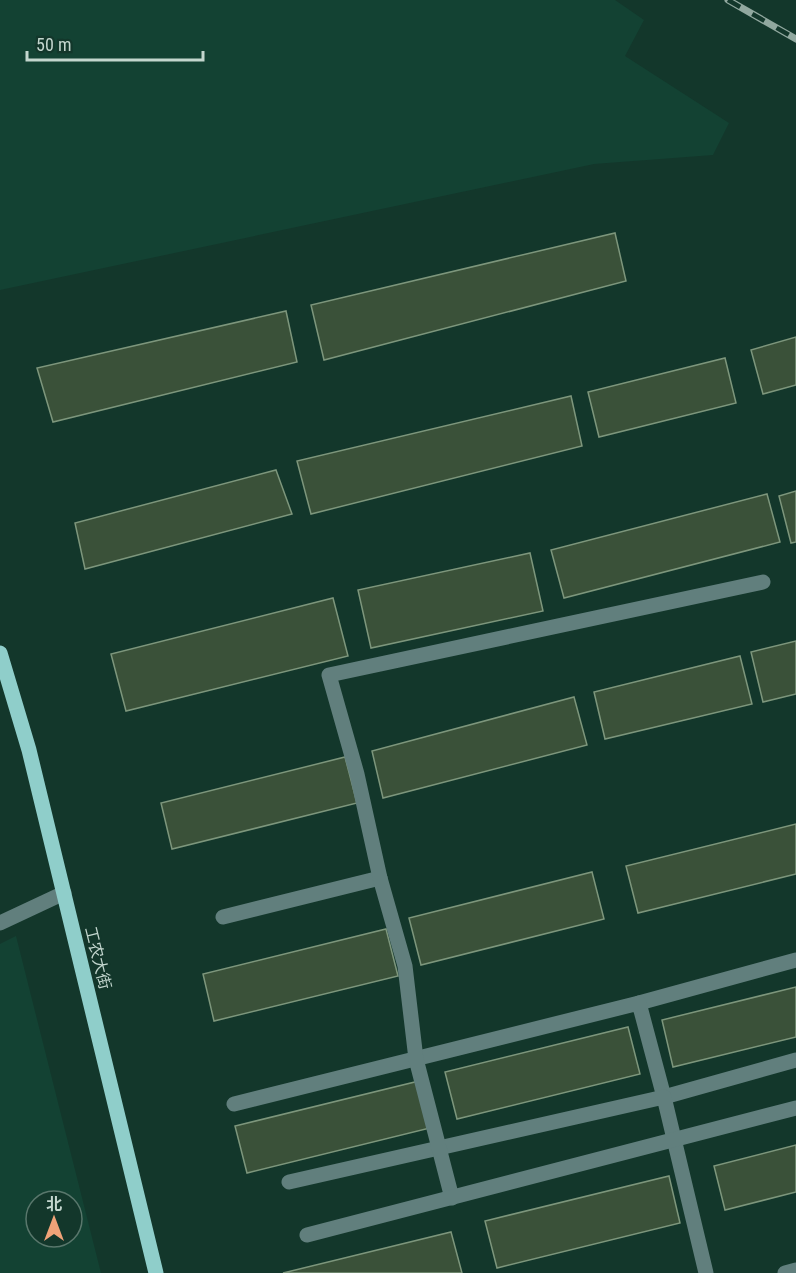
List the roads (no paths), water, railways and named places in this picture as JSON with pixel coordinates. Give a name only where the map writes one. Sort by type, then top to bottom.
[{"type":"main road","name":"工农大街","points":[[0,653],[29,750],[156,1273]]},
{"type":"street","points":[[452,1198],[416,1059],[405,966],[380,878],[357,774],[329,675],[763,582]]},
{"type":"street","points":[[223,917],[380,878]]},
{"type":"street","points":[[0,923],[64,893]]},
{"type":"street","points":[[234,1104],[639,1004],[796,960]]},
{"type":"street","points":[[639,1004],[706,1273]]},
{"type":"street","points":[[289,1182],[664,1097],[796,1060]]},
{"type":"street","points":[[307,1235],[674,1142],[796,1108]]},
{"type":"street","points":[[785,1273],[796,1270]]},
{"type":"railway","points":[[728,0],[796,39]]}]
